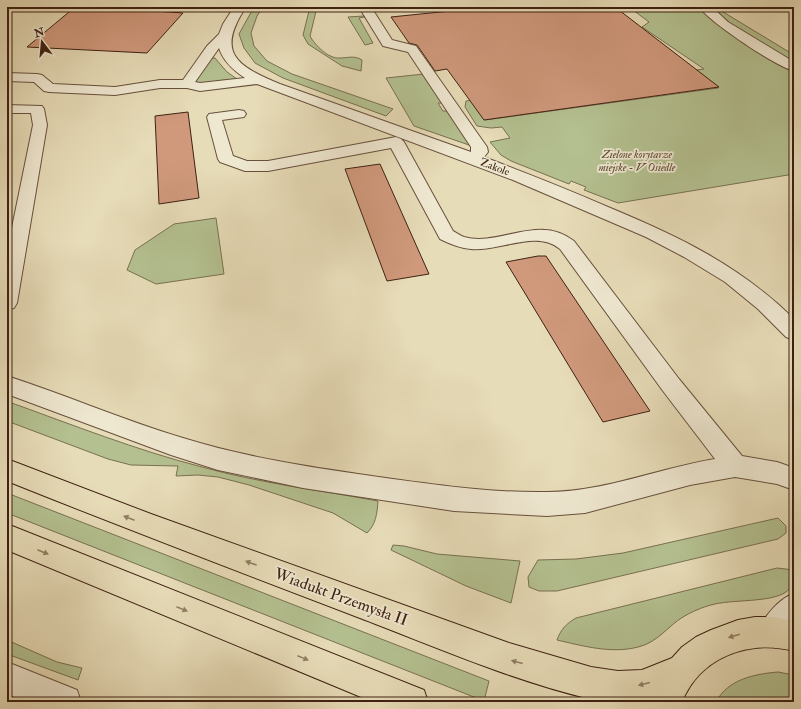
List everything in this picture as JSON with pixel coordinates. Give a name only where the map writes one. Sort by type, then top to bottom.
[{"type":"main road","name":"Wiadukt Przemysła II","points":[[7,470],[148,525],[509,659],[591,683],[618,687],[642,686],[680,671]]},
{"type":"main road","points":[[7,537],[412,702]]},
{"type":"main road","points":[[666,702],[680,671],[698,652],[720,640],[745,633],[784,634]]},
{"type":"street","points":[[187,84],[211,49],[225,35],[230,22],[240,7]]},
{"type":"street","points":[[365,7],[387,44],[412,48],[478,147],[480,152],[474,159]]},
{"type":"street","points":[[705,7],[713,12],[722,22],[774,56],[794,67]]},
{"type":"street","name":"Zakole","points":[[225,35],[225,47],[228,54],[237,66],[259,80],[398,137],[474,159],[642,227],[710,263],[774,312],[794,332]]},
{"type":"street","points":[[7,77],[37,78],[50,88],[115,91],[160,84],[187,84],[200,87],[259,80]]},
{"type":"street","points":[[7,109],[37,109],[40,125],[7,303]]},
{"type":"street","points":[[239,114],[214,117],[226,159],[245,166],[268,166],[398,137],[446,235],[454,241],[482,244],[538,235],[558,238],[567,245],[671,385],[735,466]]},
{"type":"street","points":[[7,385],[180,448],[218,459],[303,477],[454,499],[547,504],[585,500],[690,474],[735,466],[770,471],[794,479]]},
{"type":"street","points":[[784,634],[794,608]]},
{"type":"street","points":[[7,678],[65,702]]},
{"type":"green space","points":[[254,7],[263,7],[257,16],[251,33],[254,46],[267,61],[292,74],[393,109],[386,116],[283,78],[255,63],[244,48],[239,34]]},
{"type":"green space","points":[[310,7],[317,7],[310,36],[315,43],[322,51],[335,58],[359,58],[362,60],[361,71],[342,66],[308,44],[303,35]]},
{"type":"green space","name":"Zielone korytarze miejske - V Osiedle","points":[[629,7],[715,7],[794,55],[794,174],[618,203],[584,190],[586,187],[571,181],[569,184],[511,161],[501,155],[490,142],[510,138],[502,127],[491,128],[477,126],[465,107],[466,101],[486,98],[474,105],[485,120],[718,88],[681,72],[704,69],[642,27],[649,22]]},
{"type":"green space","points":[[348,17],[365,17],[359,18],[373,43],[365,45]]},
{"type":"green space","points":[[215,58],[227,72],[237,79],[199,84],[196,82],[196,78],[210,59]]},
{"type":"green space","points":[[424,74],[444,103],[438,103],[443,111],[450,111],[469,145],[414,126],[386,78]]},
{"type":"green space","points":[[216,218],[224,274],[156,284],[127,270],[135,250],[174,224]]},
{"type":"green space","points":[[9,402],[129,445],[224,473],[378,501],[376,518],[367,533],[333,513],[249,485],[218,477],[198,475],[176,476],[178,466],[131,465],[108,459],[7,421],[7,404]]},
{"type":"green space","points":[[7,493],[489,681],[484,701],[7,513]]},
{"type":"green space","points":[[778,518],[786,526],[786,533],[778,539],[557,591],[539,591],[529,587],[528,577],[538,560],[576,559],[623,553]]},
{"type":"green space","points":[[393,545],[404,546],[437,554],[520,561],[511,603],[466,586],[391,550]]},
{"type":"green space","points":[[777,568],[794,570],[792,585],[786,592],[770,598],[720,603],[701,608],[683,617],[657,638],[645,645],[618,650],[587,647],[557,640],[564,627],[576,618]]},
{"type":"green space","points":[[7,640],[57,662],[82,668],[78,680],[7,654]]},
{"type":"green space","points":[[778,672],[794,675],[794,702],[716,702],[721,694],[728,688],[743,679],[760,674]]},
{"type":"building","points":[[75,7],[144,7],[141,10],[183,13],[147,53],[27,47]]},
{"type":"building","points":[[490,7],[615,7],[719,87],[484,120],[447,69],[435,71],[417,45],[409,43],[391,17]]},
{"type":"building","points":[[188,112],[199,198],[159,204],[155,116]]},
{"type":"building","points":[[380,164],[429,274],[387,281],[345,169]]},
{"type":"building","points":[[546,256],[650,411],[603,422],[506,262]]}]
